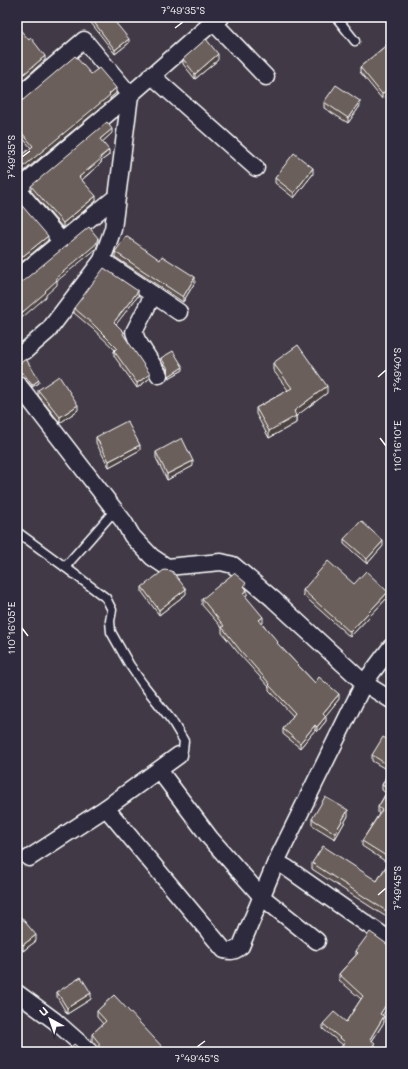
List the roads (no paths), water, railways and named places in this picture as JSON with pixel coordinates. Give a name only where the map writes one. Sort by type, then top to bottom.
[{"type":"street","points":[[62,242],[17,189],[217,20],[266,77]]},
{"type":"street","points":[[17,97],[84,40],[130,95],[113,229],[102,260],[48,331],[38,341],[17,355]]},
{"type":"street","points":[[151,75],[256,168]]},
{"type":"street","points":[[17,278],[116,197]]},
{"type":"street","points":[[102,260],[179,312]]},
{"type":"street","points":[[153,294],[134,332],[137,340],[159,375]]},
{"type":"street","points":[[17,383],[115,510],[132,536],[152,556],[167,567],[221,562],[233,565],[273,599],[364,683],[391,700]]},
{"type":"street","points":[[106,808],[224,950],[230,952],[235,951],[241,946],[276,862],[364,683],[391,647]]},
{"type":"street","points":[[29,858],[106,808],[179,755]]},
{"type":"street","points":[[159,770],[210,838],[262,897],[317,942]]},
{"type":"street","points":[[276,862],[287,868],[391,941]]},
{"type":"street","points":[[17,993],[55,1021],[90,1052]]},
{"type":"lane","points":[[336,17],[355,41]]},
{"type":"lane","points":[[65,567],[115,510]]},
{"type":"lane","points":[[20,534],[106,598],[112,610],[110,621],[111,632],[129,664],[172,721],[184,741],[179,755]]}]
